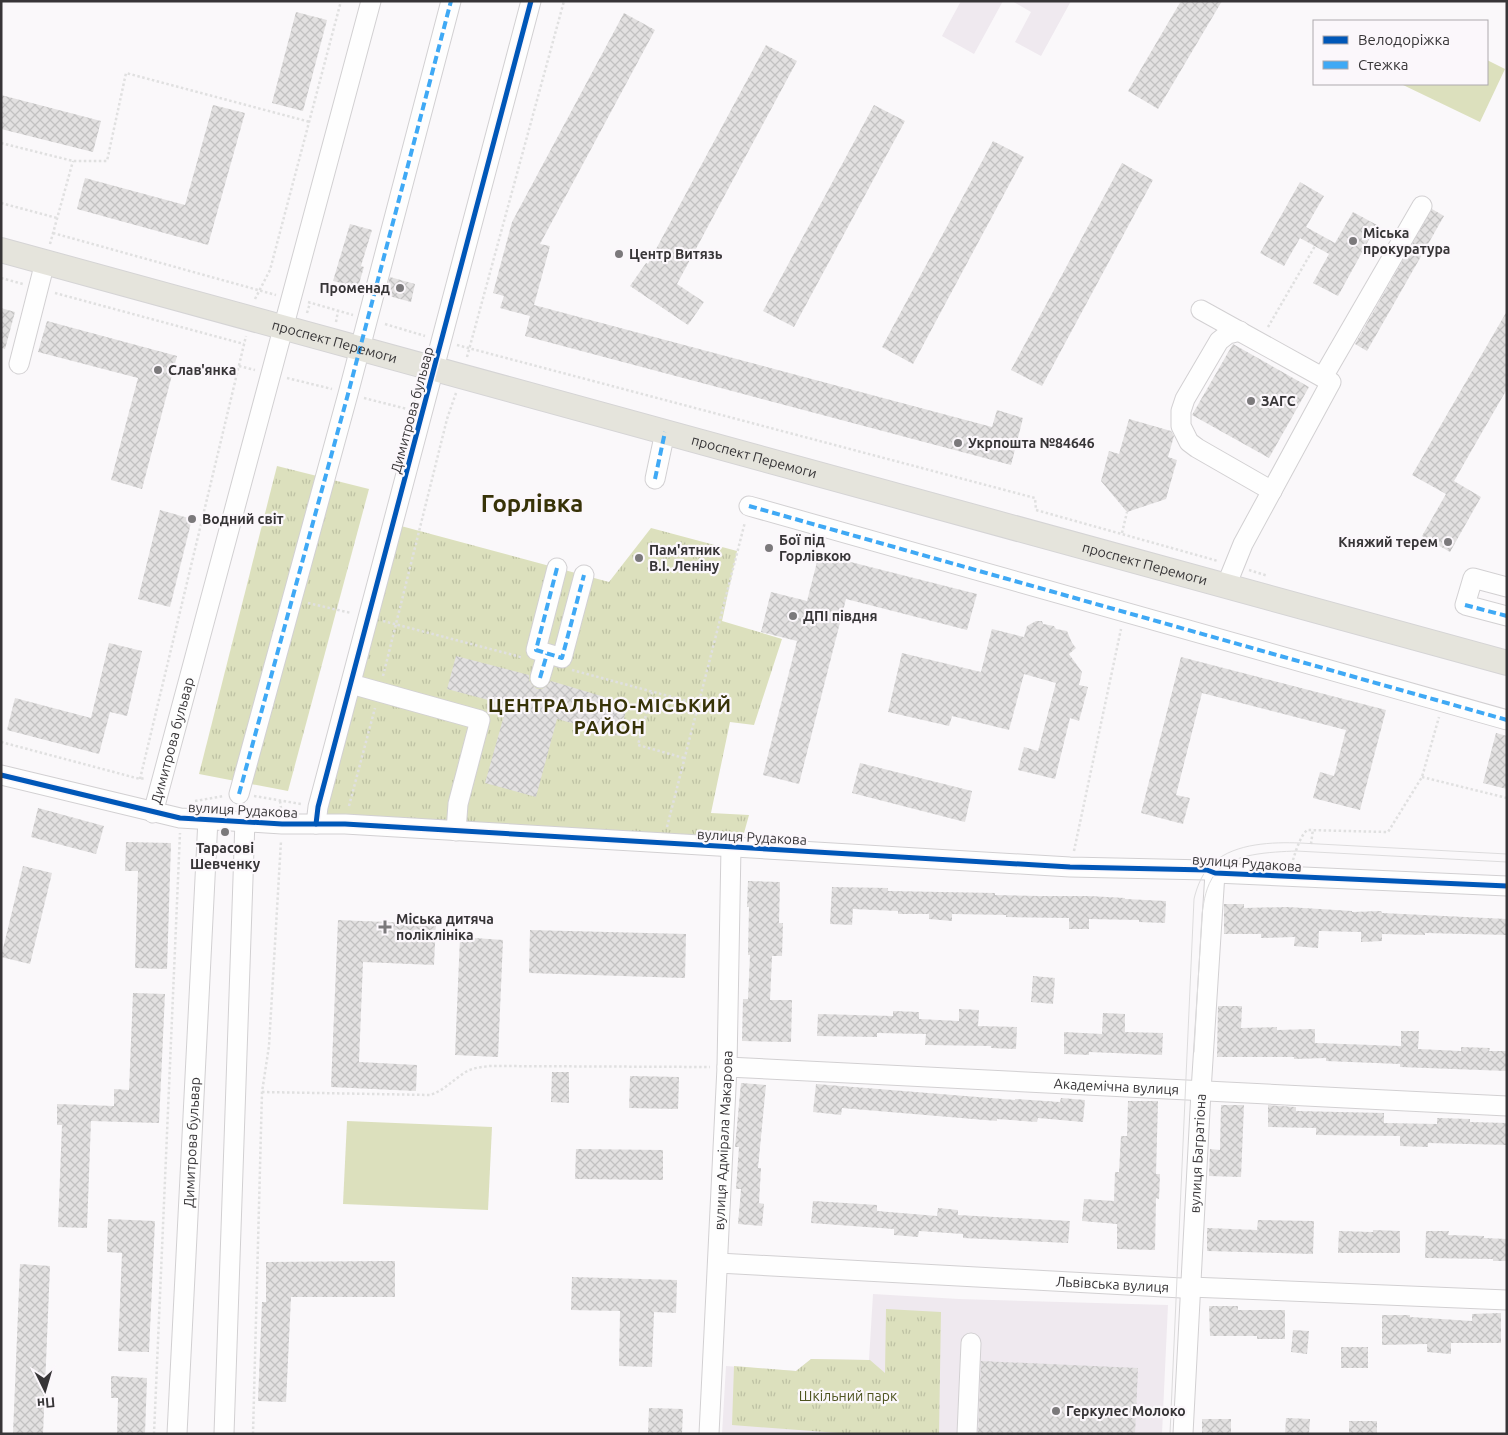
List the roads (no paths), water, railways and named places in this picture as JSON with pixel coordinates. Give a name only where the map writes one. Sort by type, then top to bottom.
[{"type":"main road","name":"проспект Перемоги","points":[[1,250],[665,432],[1230,576],[1507,663]]},
{"type":"street","name":"Димитрова бульвар","points":[[153,812],[371,1]]},
{"type":"street","points":[[239,794],[368,320],[451,1]]},
{"type":"street","name":"Димитрова бульвар","points":[[317,816],[531,1]]},
{"type":"street","points":[[1323,377],[1422,206]]},
{"type":"street","points":[[19,364],[45,262]]},
{"type":"street","points":[[1200,310],[1331,382],[1243,544],[1230,576]]},
{"type":"street","points":[[1240,331],[1228,334],[1219,341],[1185,399],[1181,411],[1181,426],[1189,442],[1197,448],[1272,491]]},
{"type":"street","points":[[655,479],[665,432]]},
{"type":"street","points":[[748,506],[1507,720]]},
{"type":"street","points":[[557,568],[536,650],[544,665],[562,658],[584,575]]},
{"type":"street","points":[[1507,587],[1473,578],[1465,605],[1507,616]]},
{"type":"street","points":[[351,684],[480,720],[458,804],[456,831]]},
{"type":"street","name":"вулиця Рудакова","points":[[1,775],[180,818],[244,820],[282,824],[317,816],[345,824],[456,831],[1070,867],[1207,870],[1215,873],[1286,878],[1507,886]]},
{"type":"street","name":"Димитрова бульвар","points":[[177,1434],[208,819]]},
{"type":"street","points":[[224,1434],[244,820]]},
{"type":"street","name":"вулиця Адмірала Макарова","points":[[709,1434],[727,1067],[730,847]]},
{"type":"street","name":"вулиця Багратіона","points":[[1183,1434],[1201,1091],[1215,873]]},
{"type":"street","name":"Академічна вулиця","points":[[727,1067],[1507,1106]]},
{"type":"street","name":"Львівська вулиця","points":[[718,1263],[1182,1288],[1507,1300]]},
{"type":"street","points":[[967,1434],[972,1343]]},
{"type":"tram line","points":[[1170,1434],[1194,899],[1204,874],[1214,862],[1233,851],[1255,845],[1278,843],[1507,854]]},
{"type":"tram line","points":[[1194,1052],[1202,914],[1207,888],[1215,874],[1230,862],[1252,855],[1296,851],[1507,862]]},
{"type":"place","name":"Міська прокуратура","points":[[1353,241]]},
{"type":"place","name":"Центр Витязь","points":[[619,254]]},
{"type":"place","name":"Променад","points":[[400,288]]},
{"type":"place","name":"Слав'янка","points":[[158,370]]},
{"type":"place","name":"ЗАГС","points":[[1251,401]]},
{"type":"place","name":"Укрпошта №84646","points":[[958,443]]},
{"type":"place","name":"Водний світ","points":[[192,519]]},
{"type":"place","name":"Княжий терем","points":[[1448,542]]},
{"type":"place","name":"Бої під Горлівкою","points":[[769,548]]},
{"type":"place","name":"Пам'ятник В.І. Леніну","points":[[639,558]]},
{"type":"place","name":"ДПІ півдня","points":[[793,616]]},
{"type":"place","name":"Тарасові Шевченку","points":[[225,832]]},
{"type":"place","name":"Міська дитяча поліклініка","points":[[385,927]]},
{"type":"place","name":"Геркулес Молоко","points":[[1056,1411]]},
{"type":"district","name":"Горлівка","points":[[532,503]]},
{"type":"district","name":"ЦЕНТРАЛЬНО-МІСЬКИЙ РАЙОН","points":[[610,716]]},
{"type":"park label","name":"Шкільний парк","points":[[848,1396]]}]
